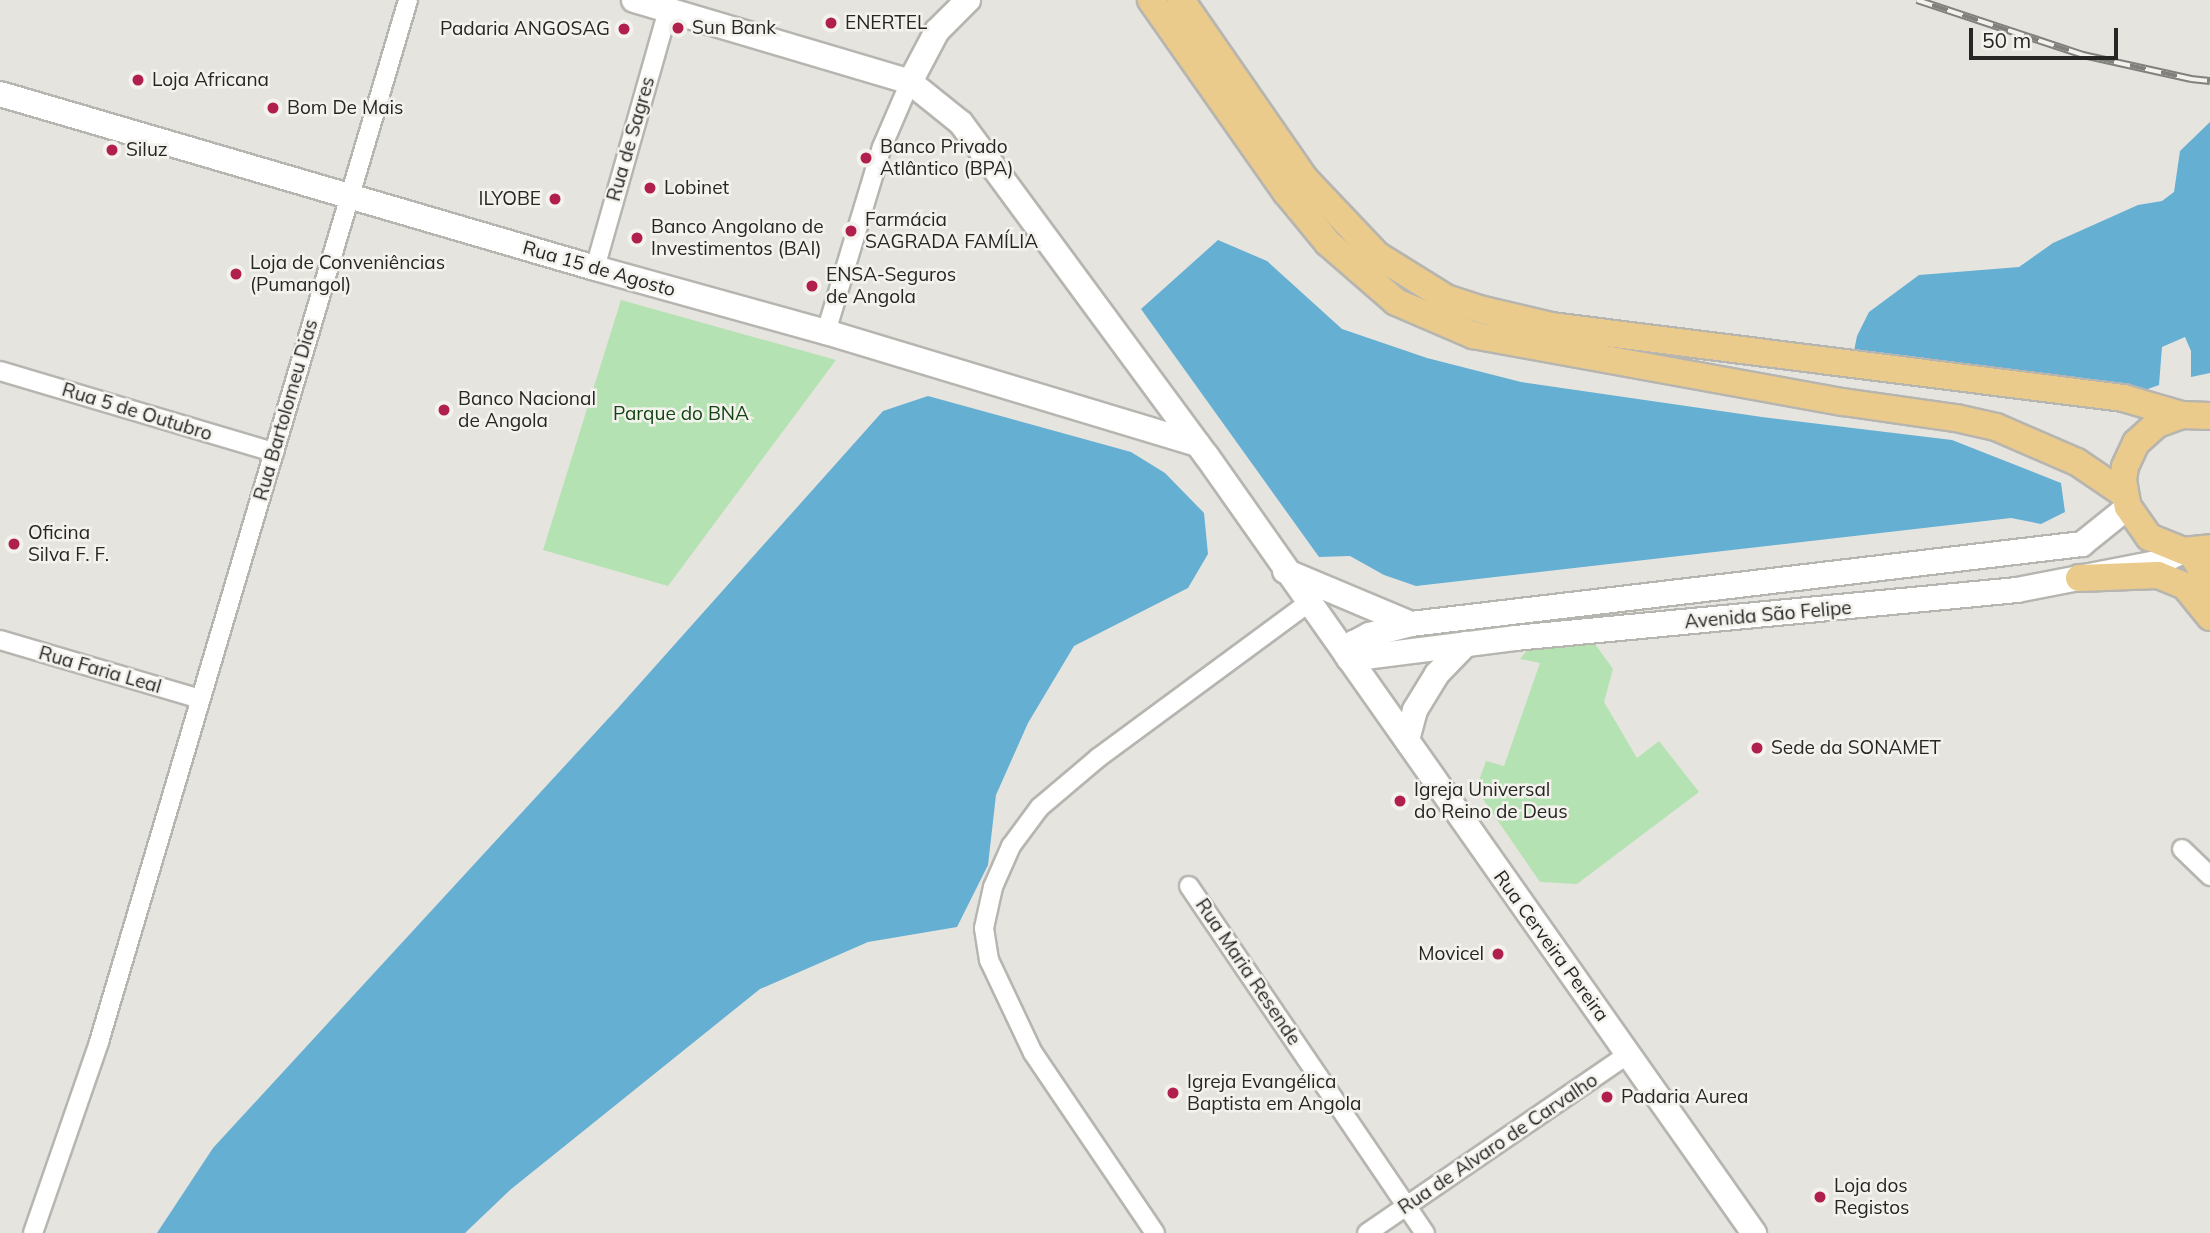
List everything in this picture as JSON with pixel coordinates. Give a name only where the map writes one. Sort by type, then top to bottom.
[{"type":"main road","points":[[1151,0],[1286,192],[1328,243],[1395,302],[1473,335],[1843,402],[1956,418],[1996,428],[2077,462],[2126,500],[2149,537],[2194,550],[2210,583]]},
{"type":"main road","points":[[1181,0],[1305,179],[1370,248],[1412,279],[1446,298],[1551,326],[2123,398],[2199,414]]},
{"type":"main road","points":[[2126,500],[2125,467],[2136,443],[2157,424],[2199,414]]},
{"type":"main road","points":[[2079,578],[2158,575],[2185,586],[2210,617]]},
{"type":"street","name":"Rua Bartolomeu Dias","points":[[33,1233],[99,1042],[408,0]]},
{"type":"street","points":[[634,0],[910,82]]},
{"type":"street","points":[[826,332],[882,147],[949,0]]},
{"type":"street","points":[[937,31],[968,0]]},
{"type":"street","name":"Rua de Sagres","points":[[595,268],[668,10]]},
{"type":"street","name":"Rua Cerveira Pereira","points":[[910,82],[961,123],[1110,323],[1754,1233]]},
{"type":"street","name":"Rua 15 de Agosto","points":[[0,94],[595,268],[826,332],[1099,417],[1198,444]]},
{"type":"street","name":"Rua 5 de Outubro","points":[[0,371],[274,452]]},
{"type":"street","name":"Avenida São Felipe","points":[[1347,656],[1354,643],[1369,635],[1411,624],[2081,544],[2126,500]]},
{"type":"street","name":"Avenida São Felipe","points":[[1347,656],[2003,591],[2161,562],[2194,550]]},
{"type":"street","points":[[1282,568],[1411,624]]},
{"type":"street","points":[[1155,1233],[1033,1053],[989,960],[984,928],[993,887],[1011,846],[1040,807],[1098,758],[1308,603]]},
{"type":"street","name":"Rua Faria Leal","points":[[0,640],[201,699]]},
{"type":"street","points":[[1407,740],[1415,710],[1437,674],[1466,644]]},
{"type":"street","points":[[2182,849],[2210,876]]},
{"type":"street","name":"Rua Maria Resende","points":[[1189,886],[1425,1233]]},
{"type":"street","name":"Rua de Alvaro de Carvalho","points":[[1367,1233],[1628,1054]]},
{"type":"green space","name":"Parque do BNA","points":[[621,300],[836,360],[668,586],[543,550]]},
{"type":"green space","points":[[1592,640],[1613,669],[1604,702],[1637,758],[1659,741],[1699,792],[1577,884],[1540,882],[1476,789],[1486,761],[1504,766],[1540,663],[1520,659],[1528,649]]},
{"type":"water","points":[[2210,122],[2210,373],[2191,377],[2191,351],[2185,337],[2162,347],[2159,385],[2145,390],[1854,351],[1857,336],[1869,312],[1919,275],[2019,267],[2053,243],[2138,205],[2162,201],[2174,192],[2180,151]]},
{"type":"water","points":[[1218,240],[1267,261],[1342,329],[1427,358],[1521,382],[1762,417],[1952,440],[2061,483],[2065,512],[2041,524],[2011,518],[1416,586],[1384,575],[1350,556],[1319,557],[1141,309]]},
{"type":"water","points":[[928,396],[1131,452],[1165,473],[1204,513],[1208,554],[1188,588],[1074,646],[1028,723],[996,795],[988,865],[957,927],[868,942],[760,989],[510,1190],[465,1233],[157,1233],[213,1148],[618,708],[883,411]]},
{"type":"railway","points":[[1917,0],[2083,55],[2210,81]]},
{"type":"place","name":"ENERTEL","points":[[831,23]]},
{"type":"place","name":"Sun Bank","points":[[678,28]]},
{"type":"place","name":"Padaria ANGOSAG","points":[[624,29]]},
{"type":"place","name":"Loja Africana","points":[[138,80]]},
{"type":"place","name":"Bom De Mais","points":[[273,108]]},
{"type":"place","name":"Siluz","points":[[112,150]]},
{"type":"place","name":"Banco Privado Atlântico (BPA)","points":[[866,158]]},
{"type":"place","name":"Lobinet","points":[[650,188]]},
{"type":"place","name":"ILYOBE","points":[[555,199]]},
{"type":"place","name":"Farmácia SAGRADA FAMÍLIA","points":[[851,231]]},
{"type":"place","name":"Banco Angolano de Investimentos (BAI)","points":[[637,238]]},
{"type":"place","name":"Loja de Conveniências (Pumangol)","points":[[236,274]]},
{"type":"place","name":"ENSA-Seguros de Angola","points":[[812,286]]},
{"type":"place","name":"Banco Nacional de Angola","points":[[444,410]]},
{"type":"place","name":"Oficina Silva F. F.","points":[[14,544]]},
{"type":"place","name":"Sede da SONAMET","points":[[1757,748]]},
{"type":"place","name":"Igreja Universal do Reino de Deus","points":[[1400,801]]},
{"type":"place","name":"Movicel","points":[[1498,954]]},
{"type":"place","name":"Igreja Evangélica Baptista em Angola","points":[[1173,1093]]},
{"type":"place","name":"Padaria Aurea","points":[[1607,1097]]},
{"type":"place","name":"Loja dos Registos","points":[[1820,1197]]}]
